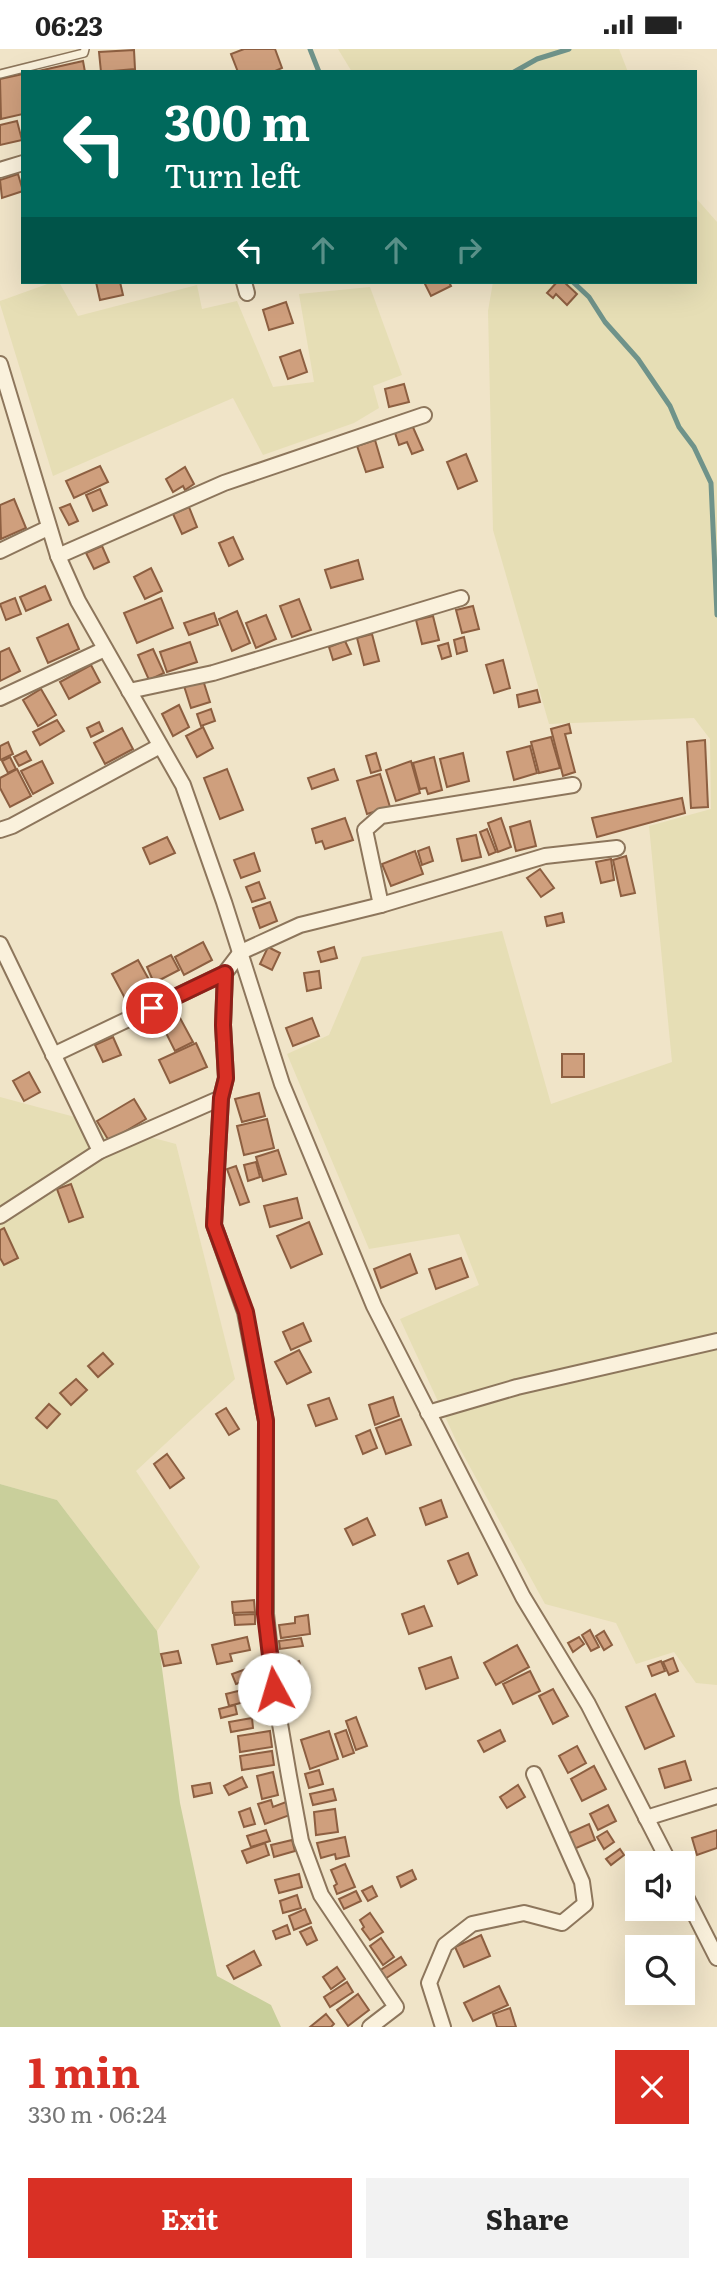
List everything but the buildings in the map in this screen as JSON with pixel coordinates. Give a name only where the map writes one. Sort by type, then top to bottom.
[{"type":"street","points":[[0,170],[21,164]]},
{"type":"street","points":[[0,364],[2,383],[24,441],[58,555],[78,601],[183,785],[241,952],[282,1084],[374,1306],[523,1597],[588,1704],[663,1851]]},
{"type":"street","points":[[58,555],[224,482],[424,415]]},
{"type":"street","points":[[0,551],[48,528]]},
{"type":"street","points":[[129,691],[213,673],[461,597]]},
{"type":"street","points":[[0,698],[105,649]]},
{"type":"street","points":[[0,830],[160,746]]},
{"type":"street","points":[[381,905],[365,830],[381,816],[573,785]]},
{"type":"street","points":[[53,1055],[225,973],[241,952],[300,925],[381,905],[545,856],[617,848]]},
{"type":"street","points":[[0,944],[100,1151]]},
{"type":"street","points":[[225,973],[223,1025],[226,1078],[221,1098],[214,1225],[246,1312],[266,1421],[265,1614],[274,1689],[302,1841],[321,1895],[396,2007],[370,2027]]},
{"type":"street","points":[[0,1216],[100,1151],[221,1098]]},
{"type":"street","points":[[428,1413],[517,1387],[717,1341]]},
{"type":"street","points":[[443,2027],[429,1983],[445,1945],[472,1924],[524,1913],[562,1923],[584,1903],[582,1882],[534,1774]]},
{"type":"street","points":[[646,1818],[717,1796]]},
{"type":"street","points":[[695,1915],[717,1958]]},
{"type":"lane","points":[[0,74],[84,53],[85,49]]},
{"type":"shaded area","points":[[338,49],[619,49],[627,70],[351,70]]},
{"type":"shaded area","points":[[697,199],[717,222],[717,1685],[696,1683],[674,1652],[636,1664],[616,1623],[545,1604],[459,1447],[400,1319],[479,1285],[459,1234],[369,1249],[287,1054],[329,1035],[362,957],[502,931],[551,1104],[672,1062],[649,826],[711,809],[710,739],[694,718],[549,724],[493,530],[488,311],[493,284],[697,284]]},
{"type":"shaded area","points":[[47,284],[60,284],[78,316],[197,285],[202,309],[237,301],[273,387],[314,382],[299,294],[370,287],[402,375],[373,386],[379,408],[354,423],[263,455],[233,398],[53,476],[0,301]]},
{"type":"shaded area","points":[[0,1097],[176,1144],[235,1379],[136,1471],[200,1567],[157,1631],[57,1500],[0,1484]]},
{"type":"green space","points":[[0,1484],[57,1500],[157,1631],[180,1803],[217,1976],[271,2005],[281,2027],[0,2027]]},
{"type":"waterway","points":[[310,49],[318,70]]},
{"type":"waterway","points":[[518,70],[537,59],[569,49]]},
{"type":"waterway","points":[[575,284],[589,297],[605,322],[638,359],[670,406],[711,483],[717,615]]},
{"type":"route","points":[[152,1008],[225,973],[223,1025],[226,1078],[221,1098],[214,1225],[246,1312],[266,1421],[265,1614],[274,1689]]}]
